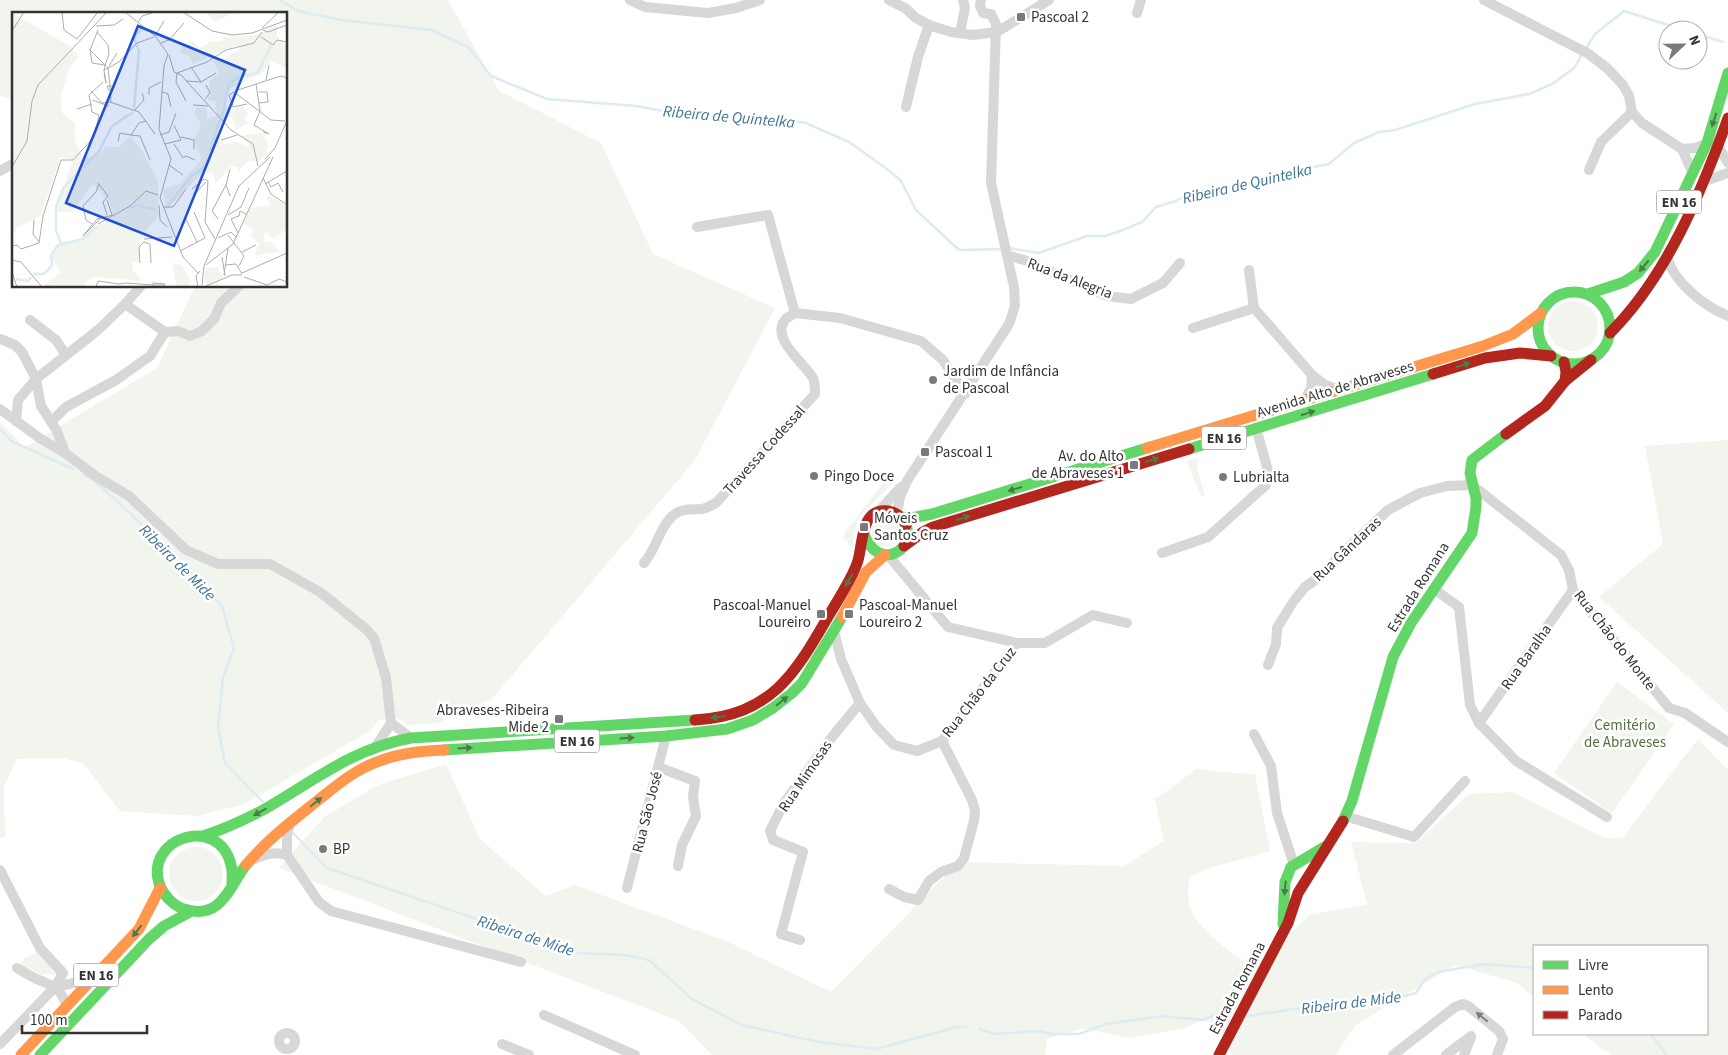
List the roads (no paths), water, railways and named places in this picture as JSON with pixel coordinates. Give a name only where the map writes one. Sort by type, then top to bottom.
[{"type":"main road","name":"EN 16","points":[[1541,313],[1547,303],[1556,296],[1566,292],[1577,291],[1588,294],[1624,282],[1638,273],[1655,252],[1693,174],[1706,142],[1728,73]]},
{"type":"main road","name":"EN 16","points":[[1551,356],[1573,364],[1591,360],[1603,348],[1610,333],[1629,314],[1652,282],[1667,256],[1705,181],[1728,118]]},
{"type":"main road","points":[[1588,294],[1598,300],[1606,310],[1610,321],[1610,333]]},
{"type":"main road","points":[[1541,313],[1538,324],[1539,336],[1543,347],[1551,356]]},
{"type":"main road","name":"Avenida Alto de Abraveses","points":[[899,515],[911,518],[932,514],[1490,344],[1513,334],[1541,313]]},
{"type":"main road","name":"Avenida Alto de Abraveses","points":[[894,552],[933,527],[1485,358],[1520,353],[1551,356]]},
{"type":"main road","name":"Estrada Romana","points":[[1219,1055],[1282,934],[1298,893],[1340,828],[1352,801],[1393,657],[1411,623],[1472,533],[1476,498],[1470,473],[1472,460],[1546,406],[1565,381],[1591,360]]},
{"type":"main road","points":[[1564,362],[1565,381]]},
{"type":"main road","name":"EN 16","points":[[20,1055],[139,929],[160,888],[157,875],[159,864],[163,853],[170,844],[180,838],[208,834],[237,824],[359,753],[411,738],[693,720],[730,716],[748,709],[776,691],[792,675],[810,649],[856,567],[867,521],[878,512],[884,511],[899,515]]},
{"type":"main road","points":[[864,534],[868,547],[873,551],[894,552],[908,539],[908,531],[899,515]]},
{"type":"main road","name":"EN 16","points":[[40,1055],[149,939],[164,926],[190,912],[201,912],[221,903],[247,862],[268,841],[362,768],[385,758],[413,752],[666,736],[727,729],[753,720],[792,694],[802,683],[834,631],[866,572],[877,561],[894,552]]},
{"type":"main road","points":[[208,834],[225,848],[231,859],[234,872],[232,884]]},
{"type":"main road","name":"Estrada Romana","points":[[1282,934],[1285,882],[1291,867],[1328,845]]},
{"type":"main road","points":[[160,888],[167,899],[178,908],[190,912]]},
{"type":"street","points":[[630,0],[645,8],[708,13],[736,8],[760,0]]},
{"type":"street","points":[[889,0],[930,25],[960,34],[973,35],[997,32],[1049,0]]},
{"type":"street","points":[[960,34],[965,8],[963,0]]},
{"type":"street","points":[[878,512],[907,480],[965,394],[1009,324],[1014,306],[1014,287],[991,183],[997,32],[994,18],[991,14],[983,13],[980,6],[981,0]]},
{"type":"street","points":[[1137,13],[1141,0]]},
{"type":"street","points":[[1490,1],[1589,54],[1608,69],[1623,85],[1629,96],[1632,112],[1642,124],[1682,149],[1693,174]]},
{"type":"street","points":[[906,107],[918,57],[930,25]]},
{"type":"street","points":[[1589,170],[1601,142],[1632,112]]},
{"type":"street","points":[[1682,149],[1695,148],[1706,142]]},
{"type":"street","points":[[1718,146],[1728,163]]},
{"type":"street","points":[[0,171],[12,164]]},
{"type":"street","points":[[1705,181],[1728,173]]},
{"type":"street","points":[[697,227],[768,215],[795,313],[840,318],[921,342],[943,360],[965,394]]},
{"type":"street","name":"Rua da Alegria","points":[[1007,256],[1027,261],[1107,296],[1131,299],[1163,283],[1180,263]]},
{"type":"street","points":[[1667,256],[1675,277],[1705,304],[1728,316]]},
{"type":"street","points":[[1250,270],[1254,308],[1312,375],[1325,385],[1340,390]]},
{"type":"street","points":[[1652,282],[1660,278],[1675,277]]},
{"type":"street","points":[[16,421],[18,400],[36,379],[98,330],[126,304],[139,288]]},
{"type":"street","points":[[126,304],[165,332],[178,331],[190,336],[202,331],[214,319],[221,303],[237,288]]},
{"type":"street","points":[[1193,328],[1254,308]]},
{"type":"street","name":"Travessa Codessal","points":[[644,563],[660,533],[676,513],[689,509],[704,509],[716,503],[815,394],[815,384],[812,376],[788,348],[783,337],[782,327],[785,320],[795,313]]},
{"type":"street","points":[[30,320],[56,340],[66,355]]},
{"type":"street","points":[[51,422],[66,407],[116,380],[150,356],[165,332]]},
{"type":"street","points":[[0,339],[19,348],[36,379],[41,406],[57,431],[66,453]]},
{"type":"street","points":[[1304,401],[1311,388],[1312,375]]},
{"type":"street","points":[[0,409],[41,439],[66,453],[94,475],[129,496],[186,550],[218,564],[270,564],[320,592],[366,629],[374,638],[386,678],[391,723],[375,747]]},
{"type":"street","points":[[1162,553],[1208,537],[1266,485],[1269,474],[1256,428]]},
{"type":"street","points":[[899,515],[900,497],[907,480]]},
{"type":"street","name":"Rua Chão do Monte","points":[[1472,485],[1561,555],[1569,570],[1573,590],[1669,708],[1684,713],[1728,742]]},
{"type":"street","name":"Rua Gândaras","points":[[1268,665],[1276,644],[1277,628],[1293,602],[1305,587],[1324,574],[1335,560],[1388,510],[1420,493],[1447,486],[1472,485]]},
{"type":"street","points":[[894,552],[906,575],[948,627],[1018,643],[1045,643],[1093,615],[1127,624]]},
{"type":"street","points":[[1434,589],[1459,607],[1470,705],[1479,723],[1516,760],[1607,817]]},
{"type":"street","name":"Rua Baralha","points":[[1479,723],[1573,590]]},
{"type":"street","name":"Rua Chão da Cruz","points":[[834,631],[841,659],[860,703],[876,726],[894,745],[917,750],[942,741],[1018,643]]},
{"type":"street","points":[[818,658],[833,654],[841,659]]},
{"type":"street","name":"Rua Mimosas","points":[[800,940],[781,934],[803,852],[773,840],[770,832],[784,803],[832,737],[860,703]]},
{"type":"street","points":[[391,723],[411,738]]},
{"type":"street","points":[[1254,734],[1271,766],[1277,813],[1294,865]]},
{"type":"street","name":"Rua São José","points":[[627,888],[666,736]]},
{"type":"street","points":[[889,889],[904,897],[918,900],[929,881],[941,872],[958,866],[964,858],[975,810],[972,800],[942,741]]},
{"type":"street","points":[[658,767],[695,781],[693,797],[696,816],[682,845],[678,866]]},
{"type":"street","points":[[1345,816],[1414,837],[1465,781]]},
{"type":"street","points":[[291,822],[286,833],[287,855],[319,902],[331,911],[521,962]]},
{"type":"street","points":[[247,862],[268,853],[287,855]]},
{"type":"street","points":[[0,870],[40,948],[63,973],[56,987],[0,1044]]},
{"type":"street","points":[[17,968],[37,980],[56,987],[63,996],[67,1006]]},
{"type":"street","points":[[56,987],[78,982],[99,972]]},
{"type":"street","points":[[1394,1055],[1455,1007],[1462,1004],[1468,1006],[1499,1031],[1503,1039],[1497,1055]]},
{"type":"street","points":[[544,1015],[636,1055]]},
{"type":"street","points":[[1446,1055],[1471,1036],[1464,1055]]},
{"type":"street","points":[[502,1044],[529,1055]]},
{"type":"waterway","name":"Ribeira de Quintelka","points":[[280,0],[298,11],[342,20],[432,30],[468,47],[491,76],[547,99],[636,106],[691,116],[754,115],[806,123],[849,142],[891,172],[901,181],[916,210],[959,250],[1004,249]]},
{"type":"waterway","name":"Ribeira de Quintelka","points":[[1585,50],[1595,34],[1624,11],[1658,22]]},
{"type":"waterway","name":"Ribeira de Quintelka","points":[[1708,37],[1723,42]]},
{"type":"waterway","name":"Ribeira de Quintelka","points":[[1009,248],[1039,253],[1087,236],[1105,236],[1142,222],[1156,207],[1176,201],[1192,192],[1257,182],[1329,164],[1354,143],[1379,132],[1395,130],[1475,104],[1529,94],[1554,83],[1575,67],[1582,54]]},
{"type":"waterway","name":"Ribeira de Mide","points":[[0,429],[11,441],[73,469]]},
{"type":"waterway","name":"Ribeira de Mide","points":[[84,475],[95,481],[132,515],[222,606],[234,648],[223,677],[218,728],[225,763],[263,802]]},
{"type":"waterway","name":"Ribeira de Mide","points":[[292,832],[327,868],[577,953],[625,955],[649,960],[692,999],[742,1025],[819,1042],[876,1049],[957,1027],[966,1027]]},
{"type":"waterway","name":"Ribeira de Mide","points":[[1248,1016],[1354,1000],[1401,997],[1416,993],[1425,979],[1438,972],[1484,964],[1533,968]]},
{"type":"waterway","name":"Ribeira de Mide","points":[[979,1029],[995,1034],[1039,1031],[1052,1034],[1079,1034],[1106,1024],[1162,1016],[1203,1020],[1217,1014],[1230,1012]]},
{"type":"waterway","name":"Ribeira de Mide","points":[[1652,1035],[1666,1055]]},
{"type":"place","name":"Pascoal 2","points":[[1021,17]]},
{"type":"place","name":"Jardim de Infância de Pascoal","points":[[933,380]]},
{"type":"place","name":"Pascoal 1","points":[[925,452]]},
{"type":"place","name":"Av. do Alto de Abraveses 1","points":[[1134,465]]},
{"type":"place","name":"Pingo Doce","points":[[814,476]]},
{"type":"place","name":"Lubrialta","points":[[1223,477]]},
{"type":"place","name":"Móveis Santos Cruz","points":[[864,527]]},
{"type":"place","name":"Pascoal-Manuel Loureiro","points":[[821,614]]},
{"type":"place","name":"Pascoal-Manuel Loureiro 2","points":[[849,614]]},
{"type":"place","name":"Abraveses-Ribeira Mide 2","points":[[559,719]]},
{"type":"place","name":"BP","points":[[323,849]]},
{"type":"park label","name":"Cemitério de Abraveses","points":[[1625,734]]}]
